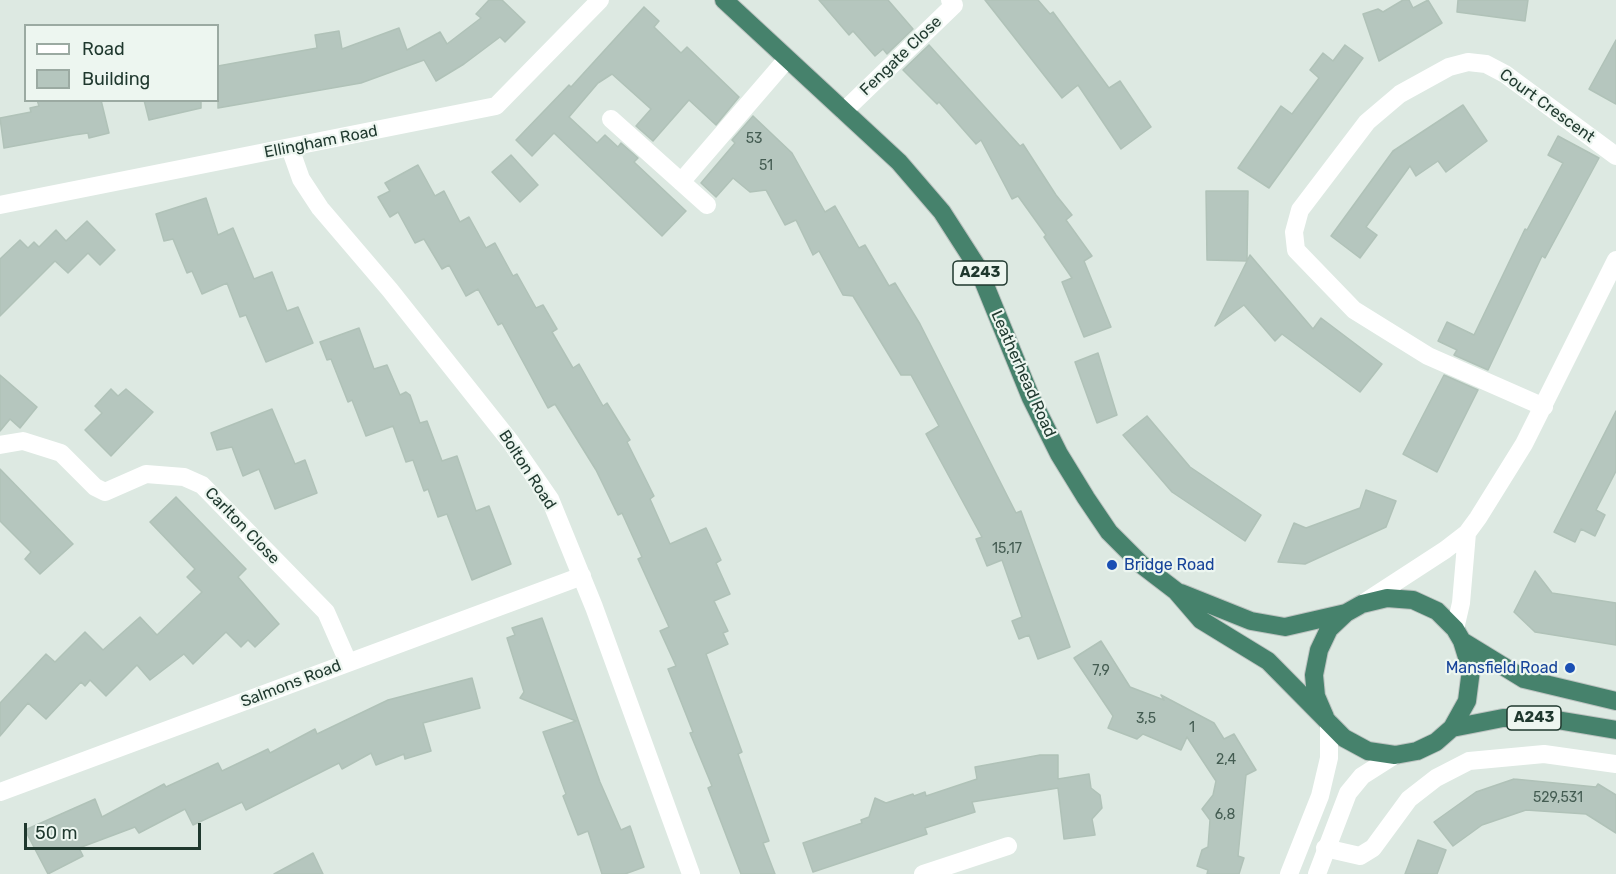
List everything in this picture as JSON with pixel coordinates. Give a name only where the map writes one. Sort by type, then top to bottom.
[{"type":"highway","name":"Leatherhead Road","points":[[724,0],[899,162],[942,212],[978,268],[1031,398],[1059,454],[1086,498],[1109,532],[1142,565],[1176,591]]},
{"type":"highway","name":"A243","points":[[1176,591],[1251,621],[1285,627],[1346,613]]},
{"type":"highway","name":"A243","points":[[1176,591],[1201,620],[1268,661],[1344,738],[1368,751],[1395,755],[1417,751],[1436,741],[1452,728],[1467,700],[1471,670],[1459,635]]},
{"type":"highway","name":"A243","points":[[1327,720],[1316,696],[1314,675],[1319,650],[1329,629],[1346,613],[1362,604],[1388,598],[1413,600],[1437,611],[1459,635],[1524,680],[1616,701]]},
{"type":"highway","name":"A243","points":[[1452,728],[1514,718],[1545,718],[1616,730]]},
{"type":"street","name":"Ellingham Road","points":[[0,205],[496,106],[600,0]]},
{"type":"street","name":"Fengate Close","points":[[843,111],[954,5],[950,0]]},
{"type":"street","points":[[681,182],[787,59]]},
{"type":"street","name":"Court Crescent","points":[[1544,407],[1428,356],[1354,310],[1296,250],[1294,232],[1300,210],[1367,122],[1400,94],[1449,67],[1468,62],[1486,64],[1505,74],[1616,156]]},
{"type":"street","points":[[611,119],[707,205]]},
{"type":"street","name":"Bolton Road","points":[[290,148],[302,178],[320,208],[390,290],[510,441],[550,499],[582,576],[691,874]]},
{"type":"street","points":[[1362,604],[1467,533],[1498,488],[1544,407],[1616,260]]},
{"type":"street","name":"Carlton Close","points":[[0,445],[23,441],[61,453],[95,488],[105,492],[146,474],[165,473],[184,477],[202,485],[326,612],[348,662]]},
{"type":"street","points":[[1459,635],[1467,533]]},
{"type":"street","name":"Salmons Road","points":[[0,792],[582,576]]},
{"type":"street","points":[[1289,874],[1320,796],[1329,758],[1327,720]]},
{"type":"street","points":[[1325,848],[1360,856],[1373,848],[1410,799],[1436,778],[1469,761],[1544,754],[1616,764]]},
{"type":"street","points":[[1317,874],[1325,848],[1348,794],[1362,776],[1395,755]]},
{"type":"street","points":[[923,874],[1008,846]]},
{"type":"building","points":[[489,0],[502,0],[525,22],[505,42],[500,37],[464,64],[436,81],[424,60],[361,83],[218,108],[219,66],[317,48],[315,35],[339,31],[342,49],[399,28],[407,50],[440,32],[447,44],[481,18],[476,14]]},
{"type":"building","points":[[819,0],[888,0],[913,29],[887,54],[883,49],[875,56],[853,31],[849,35]]},
{"type":"building","points":[[985,0],[1038,0],[1050,14],[1053,12],[1109,88],[1120,81],[1151,127],[1121,149],[1078,85],[1062,98]]},
{"type":"building","points":[[1403,0],[1409,0],[1413,8],[1428,0],[1442,23],[1379,61],[1363,14],[1378,9],[1383,12]]},
{"type":"building","points":[[1458,0],[1528,0],[1525,21],[1457,12]]},
{"type":"building","points":[[644,7],[659,21],[654,27],[681,53],[687,47],[739,97],[716,125],[689,100],[653,141],[636,126],[651,109],[612,74],[598,83],[569,117],[597,143],[605,135],[618,147],[621,143],[638,158],[634,162],[686,211],[662,236],[554,133],[532,156],[516,140],[569,85],[571,87]]},
{"type":"building","points":[[1616,40],[1616,104],[1589,89]]},
{"type":"building","points":[[929,45],[1020,146],[1023,144],[1056,195],[1072,215],[1066,220],[1092,256],[1084,261],[1111,327],[1084,337],[1062,282],[1072,278],[1044,237],[1046,235],[1018,196],[1012,199],[981,140],[976,144],[939,102],[937,104],[903,70]]},
{"type":"building","points":[[1345,45],[1363,58],[1269,188],[1238,168],[1281,106],[1292,114],[1319,78],[1310,70],[1323,53],[1333,61]]},
{"type":"building","points":[[38,102],[101,102],[109,133],[89,138],[88,133],[74,135],[4,148],[0,118],[31,112],[30,108],[39,106]]},
{"type":"building","points":[[144,102],[201,102],[201,108],[149,120]]},
{"type":"building","points":[[1463,105],[1487,141],[1446,172],[1438,161],[1416,176],[1410,166],[1366,227],[1377,235],[1360,258],[1331,236],[1393,151]]},
{"type":"building","points":[[753,116],[792,153],[825,212],[835,206],[859,248],[865,245],[889,286],[895,283],[920,324],[1016,513],[1021,511],[1070,647],[1038,659],[1029,635],[1019,639],[1012,621],[1022,617],[1002,560],[987,566],[976,539],[982,537],[926,434],[939,426],[911,375],[901,375],[853,296],[843,295],[819,251],[813,255],[796,220],[785,225],[766,190],[750,192],[733,178],[716,197],[701,183],[735,143],[732,140]]},
{"type":"building","points":[[1558,136],[1599,158],[1545,258],[1542,256],[1488,370],[1454,355],[1457,350],[1438,341],[1447,322],[1474,335],[1525,229],[1527,230],[1563,163],[1548,155]]},
{"type":"building","points":[[511,155],[538,185],[520,202],[492,172]]},
{"type":"building","points":[[418,165],[435,196],[444,191],[460,222],[469,217],[486,248],[495,243],[513,276],[517,274],[536,308],[543,305],[557,329],[552,332],[573,368],[579,364],[603,406],[607,403],[630,440],[627,442],[654,496],[650,499],[670,544],[706,528],[721,560],[716,563],[730,594],[714,601],[728,631],[723,633],[728,644],[706,654],[742,752],[738,754],[769,841],[763,843],[775,874],[741,874],[708,788],[712,786],[690,733],[693,732],[668,669],[676,666],[660,631],[669,627],[638,559],[642,557],[622,513],[618,515],[596,470],[555,404],[548,408],[502,323],[498,325],[478,289],[466,296],[449,265],[442,269],[424,239],[415,243],[398,212],[390,217],[378,197],[390,191],[385,183]]},
{"type":"building","points":[[1206,191],[1248,191],[1247,261],[1207,260]]},
{"type":"building","points":[[206,198],[218,235],[233,228],[254,279],[272,272],[287,311],[298,307],[313,343],[266,362],[246,315],[240,317],[227,283],[202,294],[192,271],[187,273],[173,239],[164,241],[156,214]]},
{"type":"building","points":[[87,221],[115,250],[100,265],[88,253],[68,273],[55,261],[0,316],[0,259],[20,240],[28,248],[34,242],[39,247],[56,230],[66,241]]},
{"type":"building","points":[[1250,255],[1313,329],[1321,318],[1382,364],[1360,392],[1282,334],[1275,341],[1244,305],[1215,326]]},
{"type":"building","points":[[359,328],[374,369],[387,365],[400,395],[406,392],[410,395],[420,423],[427,421],[442,461],[457,456],[476,511],[489,506],[511,564],[472,580],[447,514],[438,517],[428,489],[424,491],[413,460],[406,462],[393,426],[366,436],[352,400],[348,402],[331,359],[327,360],[320,342]]},
{"type":"building","points":[[1098,353],[1117,415],[1097,423],[1075,362]]},
{"type":"building","points":[[0,375],[37,407],[20,428],[10,419],[0,431]]},
{"type":"building","points":[[1444,375],[1478,390],[1437,472],[1403,454]]},
{"type":"building","points":[[111,389],[118,396],[126,389],[153,412],[111,456],[85,430],[102,413],[95,406]]},
{"type":"building","points":[[272,409],[295,464],[305,460],[317,493],[275,509],[259,469],[243,476],[232,447],[217,450],[211,433]]},
{"type":"building","points":[[1616,411],[1616,471],[1596,510],[1605,515],[1595,536],[1581,529],[1575,542],[1554,532]]},
{"type":"building","points":[[1147,416],[1190,467],[1261,515],[1245,541],[1172,492],[1123,435]]},
{"type":"building","points":[[0,469],[73,544],[40,574],[25,559],[31,552],[0,521]]},
{"type":"building","points":[[1366,490],[1396,501],[1386,527],[1305,564],[1278,562],[1294,523],[1306,528],[1360,508]]},
{"type":"building","points":[[176,497],[246,569],[238,577],[279,624],[255,647],[248,640],[241,647],[226,632],[193,664],[184,654],[150,680],[137,665],[106,696],[90,680],[85,686],[81,682],[46,719],[28,703],[0,736],[0,703],[46,654],[55,662],[85,632],[103,650],[140,617],[157,635],[202,592],[187,577],[195,569],[150,522]]},
{"type":"building","points":[[1535,571],[1552,593],[1616,603],[1616,645],[1535,632],[1514,612]]},
{"type":"building","points":[[542,618],[600,782],[621,830],[630,826],[644,867],[625,874],[602,874],[588,831],[578,835],[563,796],[566,794],[543,732],[576,721],[520,698],[524,692],[507,638],[515,635],[512,628]]},
{"type":"building","points":[[1101,641],[1130,687],[1164,700],[1161,695],[1214,723],[1224,739],[1234,734],[1256,770],[1246,775],[1238,856],[1244,858],[1239,874],[1207,874],[1208,870],[1197,866],[1202,850],[1208,847],[1210,820],[1202,809],[1213,795],[1216,781],[1187,737],[1181,750],[1143,734],[1137,739],[1108,728],[1113,716],[1074,658]]},
{"type":"building","points":[[472,678],[480,708],[423,723],[431,751],[405,759],[404,754],[376,765],[371,753],[342,769],[339,763],[246,810],[242,802],[193,825],[185,809],[139,833],[135,827],[79,848],[83,856],[48,874],[25,830],[95,799],[102,817],[164,784],[166,787],[218,763],[222,771],[268,749],[270,753],[315,729],[317,734],[388,700]]},
{"type":"building","points":[[1040,755],[1058,755],[1058,779],[1089,774],[1091,788],[1100,795],[1102,808],[1092,819],[1095,835],[1064,839],[1058,788],[972,802],[975,812],[925,828],[927,834],[813,872],[803,843],[862,823],[861,820],[869,817],[875,798],[886,803],[913,794],[914,796],[925,792],[926,796],[977,779],[975,767]]},
{"type":"building","points":[[1514,779],[1596,787],[1598,784],[1616,795],[1616,833],[1586,814],[1526,810],[1482,825],[1453,846],[1434,822],[1476,792]]},
{"type":"building","points":[[1418,840],[1446,850],[1437,874],[1405,874]]},
{"type":"building","points":[[313,853],[323,874],[274,874]]},
{"type":"place","name":"Bridge Road","points":[[1112,565]]},
{"type":"place","name":"Mansfield Road","points":[[1570,668]]}]
